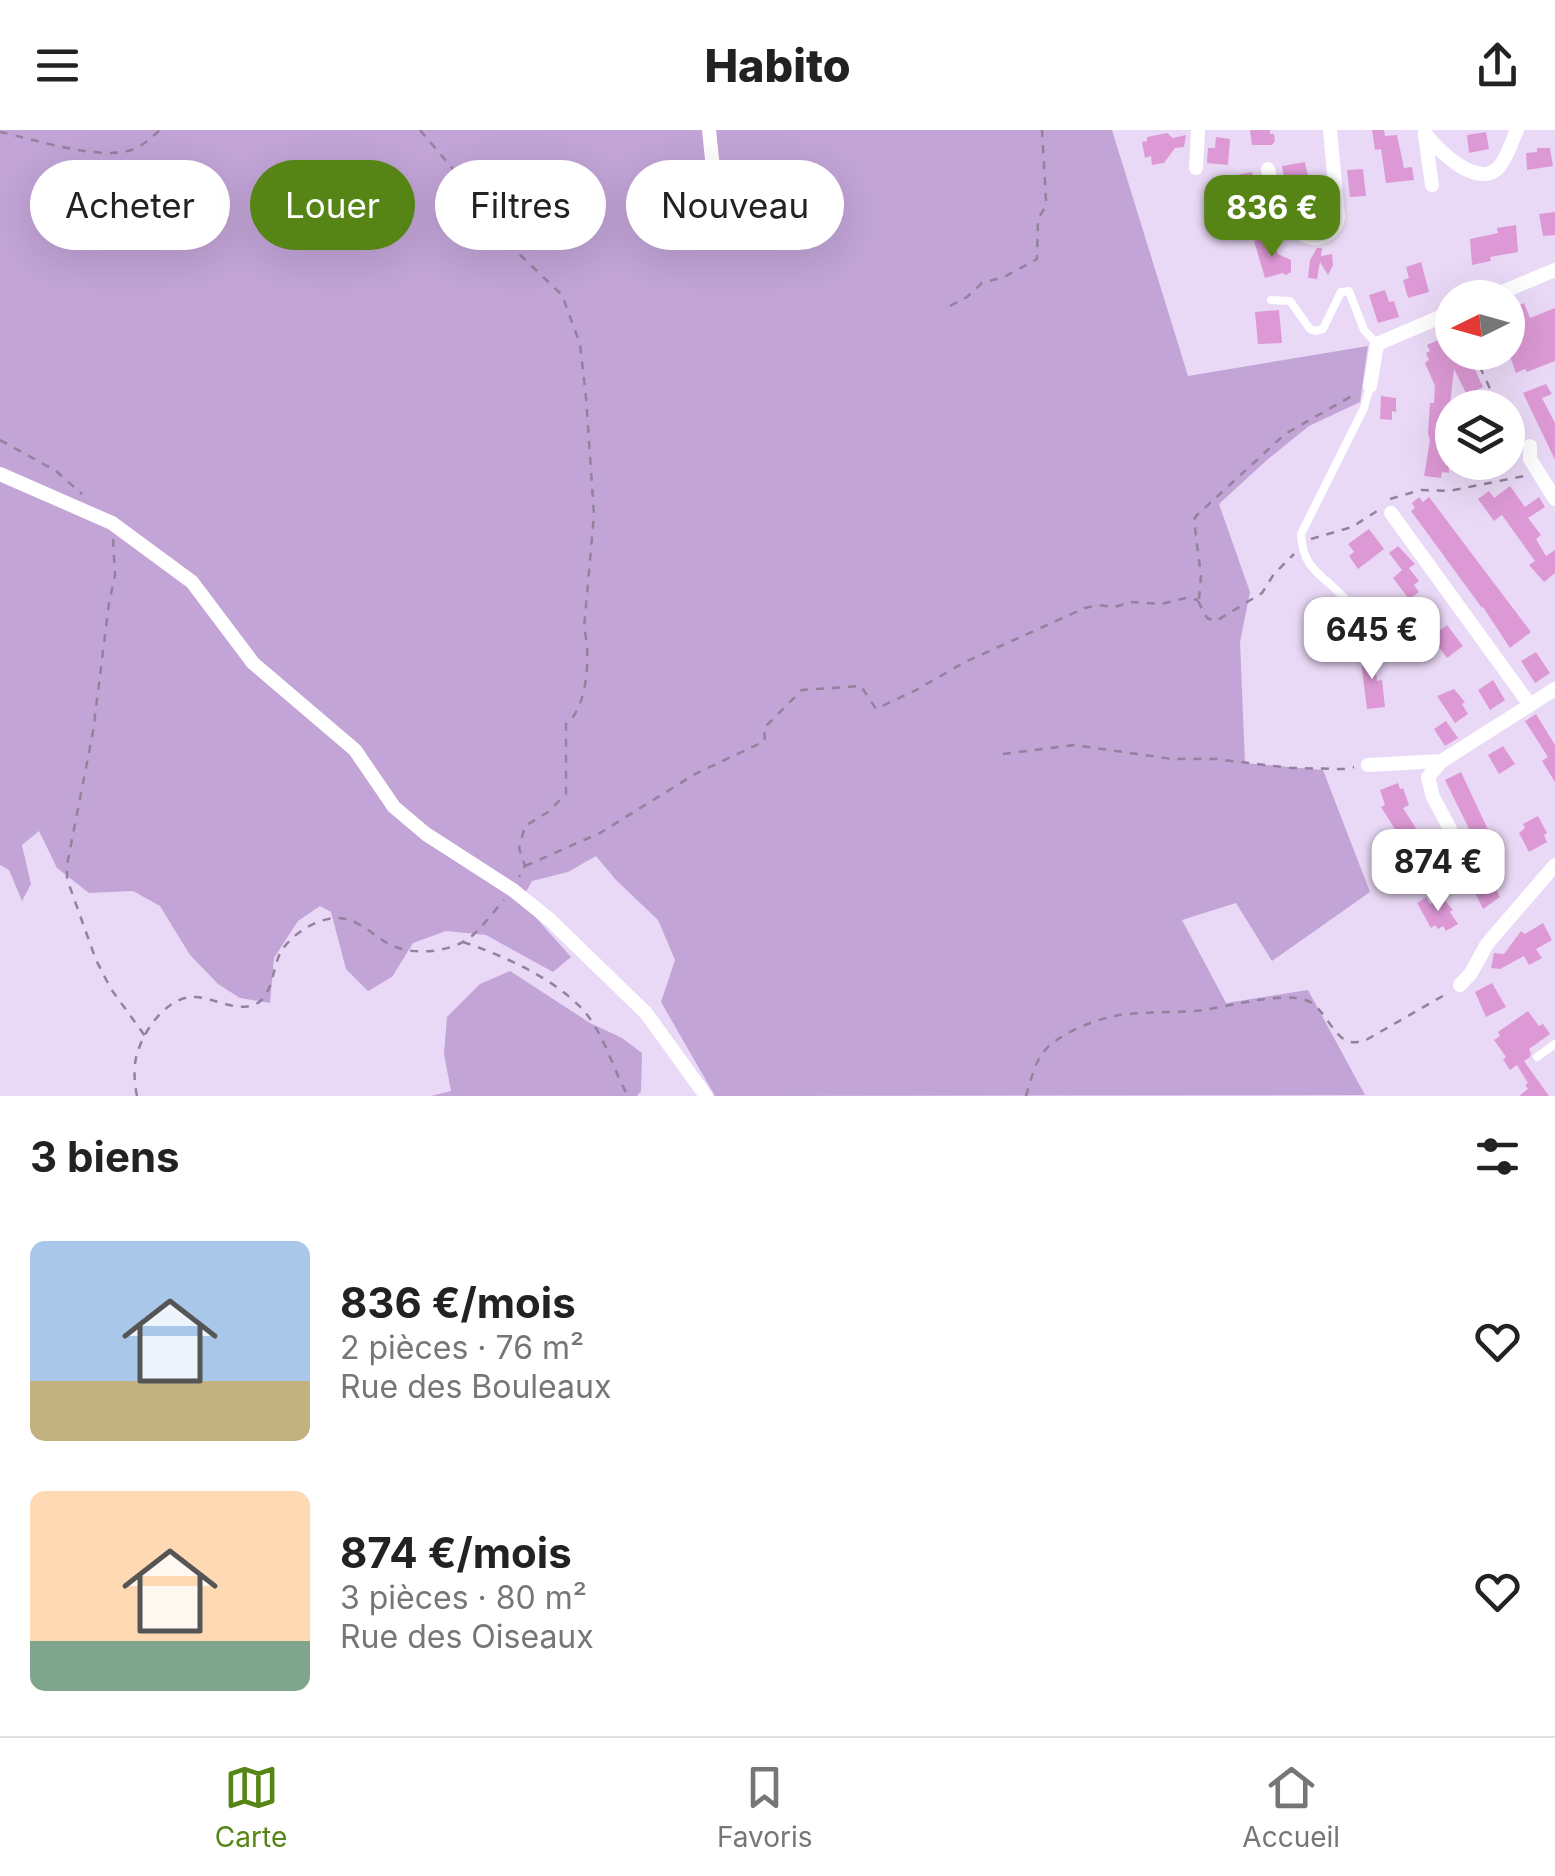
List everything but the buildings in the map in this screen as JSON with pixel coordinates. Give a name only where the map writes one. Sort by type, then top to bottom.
[{"type":"street","points":[[709,130],[712,160]]},
{"type":"street","points":[[1196,168],[1198,130]]},
{"type":"street","points":[[1268,168],[1273,193],[1304,235],[1320,238],[1332,232],[1338,217],[1330,130]]},
{"type":"street","points":[[1424,132],[1460,167],[1482,173],[1500,166],[1518,130]]},
{"type":"street","points":[[1424,132],[1432,185]]},
{"type":"street","points":[[1525,283],[1555,270]]},
{"type":"street","points":[[1370,386],[1377,344],[1435,319]]},
{"type":"street","points":[[1530,446],[1530,458],[1555,499]]},
{"type":"street","points":[[0,474],[112,523],[192,582],[253,663],[354,750],[394,807],[426,834],[502,880],[548,919],[646,1013],[706,1096]]},
{"type":"street","points":[[1390,513],[1530,705]]},
{"type":"street","points":[[1464,857],[1433,797],[1428,777],[1442,761],[1555,689]]},
{"type":"street","points":[[1368,765],[1442,761]]},
{"type":"street","points":[[1460,985],[1487,944],[1555,865]]},
{"type":"lane","points":[[1272,300],[1290,301],[1310,329],[1319,330],[1340,292],[1349,291],[1364,330],[1377,344]]},
{"type":"lane","points":[[1362,627],[1345,599],[1311,568],[1302,546],[1303,527],[1364,408],[1370,386]]},
{"type":"lane","points":[[1537,1057],[1555,1044]]},
{"type":"path","points":[[0,132],[35,142],[121,153],[138,148],[160,130]]},
{"type":"path","points":[[420,130],[503,237],[562,295],[580,344],[594,514],[584,628],[589,644],[586,684],[574,719],[566,724],[566,794],[548,812],[525,826],[519,848],[525,866]]},
{"type":"path","points":[[950,306],[982,283],[1004,277],[1036,259],[1038,219],[1046,200],[1042,130]]},
{"type":"path","points":[[1370,386],[1286,434],[1196,516],[1198,600],[1208,618],[1216,621],[1262,593],[1274,574],[1310,539],[1352,527],[1397,495],[1422,490],[1449,491],[1540,472]]},
{"type":"path","points":[[0,440],[56,471],[90,500]]},
{"type":"path","points":[[112,523],[116,575],[108,603],[93,732],[66,865],[96,960],[111,989],[145,1036]]},
{"type":"path","points":[[137,1096],[137,1052],[165,1010],[184,998],[195,996],[242,1007],[257,1004],[265,997],[282,951],[302,930],[334,918],[349,919],[389,945],[412,953],[463,942],[513,890],[525,866],[600,833],[695,774],[765,741],[764,728],[802,690],[861,686],[876,709],[966,662],[1085,608],[1198,600]]},
{"type":"path","points":[[1003,754],[1074,745],[1291,768],[1343,769],[1368,765]]},
{"type":"path","points":[[463,942],[494,952],[578,1003],[594,1023],[628,1096]]},
{"type":"path","points":[[1026,1096],[1046,1049],[1066,1034],[1105,1018],[1196,1011],[1284,998],[1306,1000],[1318,1008],[1340,1037],[1351,1042],[1366,1040],[1460,985]]},
{"type":"shaded area","points":[[0,130],[1112,130],[1188,376],[1368,346],[1360,402],[1309,426],[1219,504],[1250,592],[1240,642],[1245,763],[1323,770],[1370,892],[1272,961],[1236,903],[1182,920],[1226,1003],[1308,990],[1365,1095],[715,1096],[661,1002],[675,960],[658,920],[596,856],[568,872],[532,881],[521,901],[571,957],[553,972],[486,935],[446,931],[413,943],[392,977],[368,991],[346,969],[331,912],[320,906],[298,921],[274,958],[270,1003],[240,998],[218,984],[190,955],[160,906],[133,891],[89,893],[57,868],[39,831],[22,845],[31,884],[22,901],[9,870],[0,865]]},
{"type":"shaded area","points":[[510,971],[642,1053],[641,1091],[637,1096],[431,1096],[451,1091],[444,1054],[447,1017],[480,984]]}]
